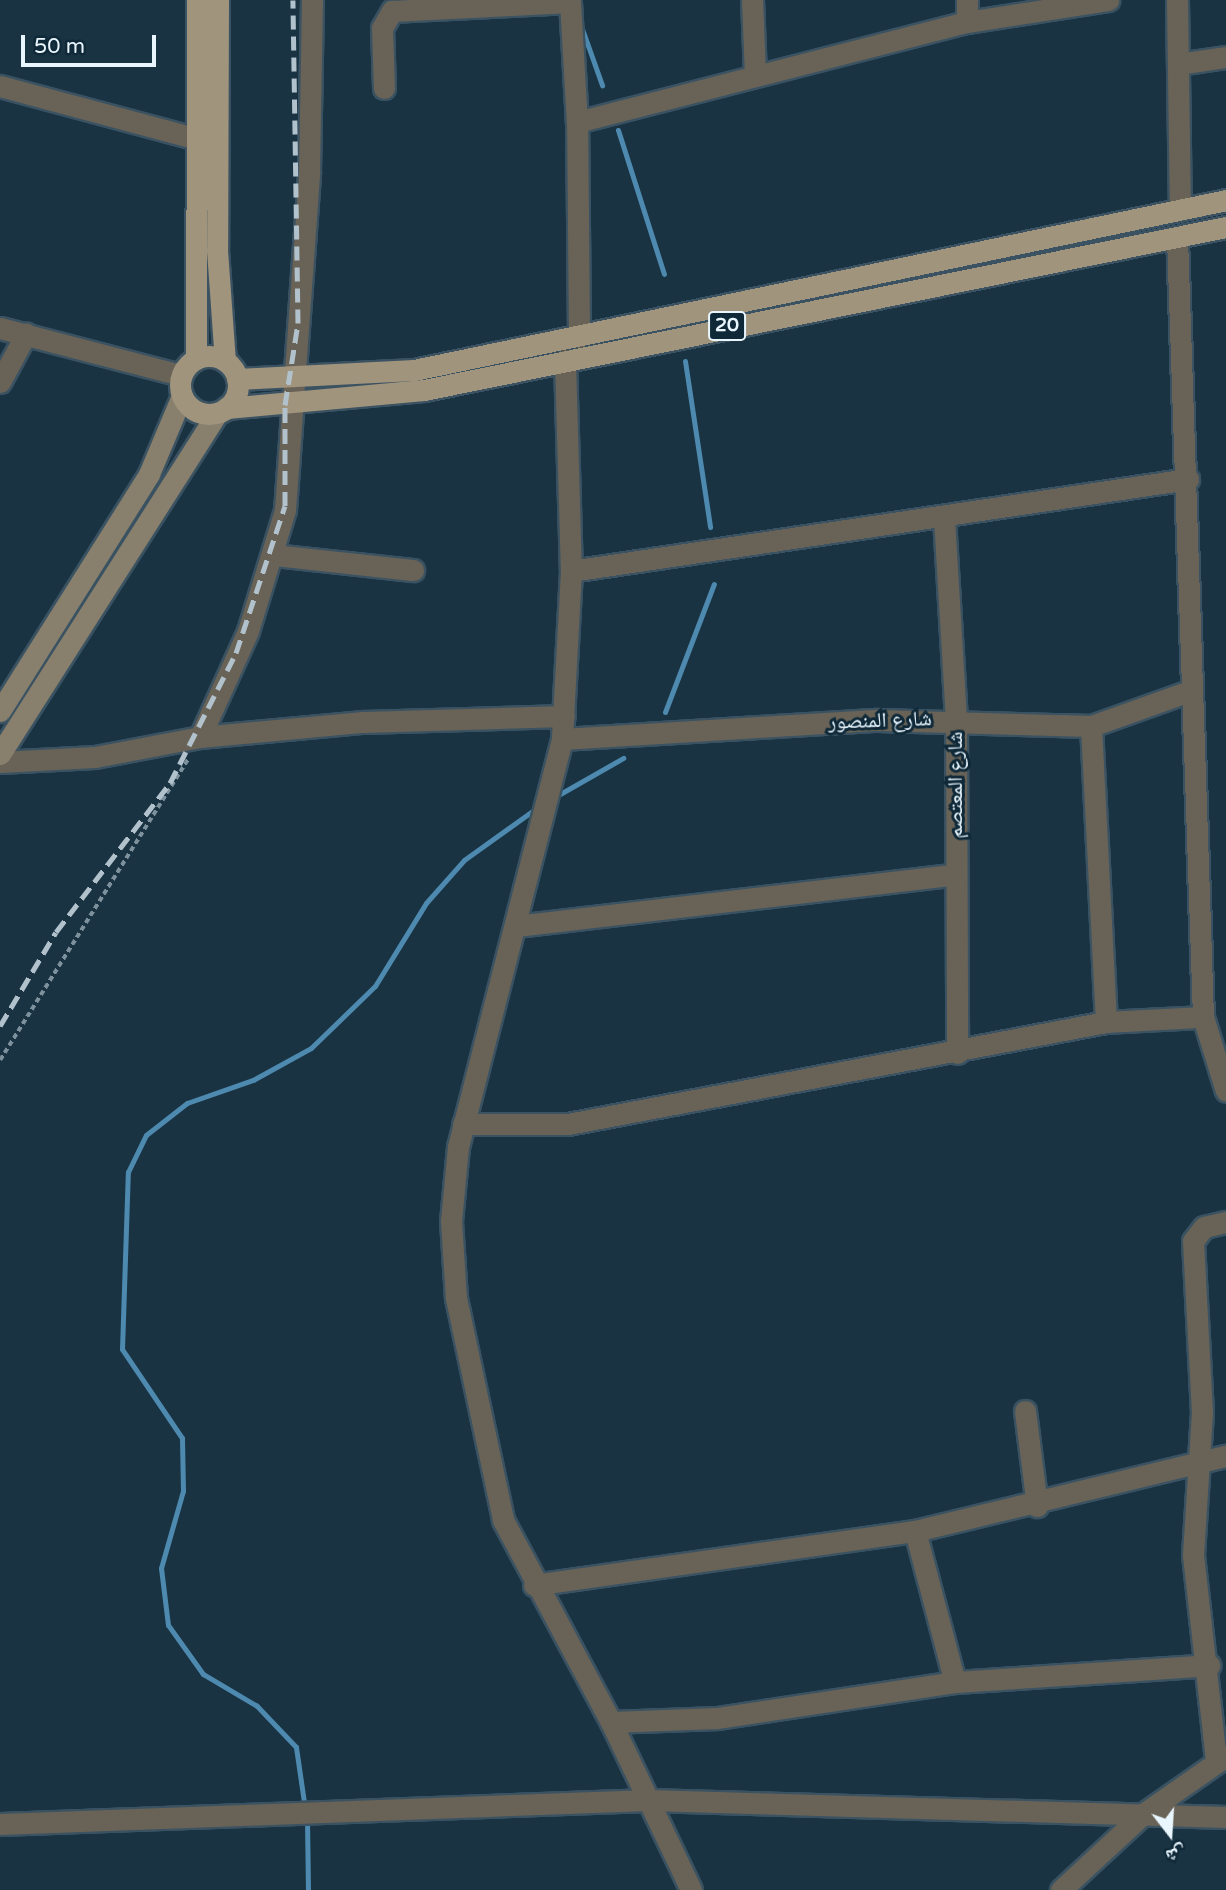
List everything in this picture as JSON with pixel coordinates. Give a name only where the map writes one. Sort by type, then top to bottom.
[{"type":"main road","points":[[0,711],[149,474],[182,386],[196,359],[194,138],[197,0]]},
{"type":"main road","points":[[0,754],[221,411],[231,370],[217,250],[218,0]]},
{"type":"main road","name":"20","points":[[196,359],[231,370],[298,378],[414,370],[1226,200]]},
{"type":"main road","name":"20","points":[[182,386],[196,411],[295,405],[424,390],[1226,228]]},
{"type":"street","points":[[200,737],[274,555],[285,510],[298,378],[312,0]]},
{"type":"street","points":[[752,0],[755,75]]},
{"type":"street","points":[[967,0],[967,22]]},
{"type":"street","points":[[577,122],[967,22],[1108,0]]},
{"type":"street","points":[[1177,0],[1180,210]]},
{"type":"street","points":[[384,88],[382,28],[392,11],[570,1],[577,122],[579,337]]},
{"type":"street","points":[[1178,64],[1226,57]]},
{"type":"street","points":[[0,86],[194,138]]},
{"type":"street","points":[[1177,237],[1188,479],[1203,1017],[1226,1091]]},
{"type":"street","points":[[0,328],[26,334],[182,386]]},
{"type":"street","points":[[0,382],[26,334]]},
{"type":"street","points":[[565,360],[571,571],[560,748],[547,810],[463,1124],[451,1221],[462,1339],[499,1509],[534,1585],[611,1722],[691,1890]]},
{"type":"street","points":[[571,571],[944,518],[1188,479]]},
{"type":"street","name":"شارع المعتصم","points":[[944,518],[956,719],[957,1053]]},
{"type":"street","points":[[274,555],[413,570]]},
{"type":"street","name":"شارع المنصور","points":[[560,748],[956,719],[1091,726],[1192,690]]},
{"type":"street","points":[[0,762],[94,757],[200,737],[374,722],[564,716]]},
{"type":"street","points":[[1091,726],[1106,1022]]},
{"type":"street","points":[[516,926],[956,874]]},
{"type":"street","points":[[463,1124],[582,1122],[957,1053],[1106,1022],[1203,1017]]},
{"type":"street","points":[[1061,1890],[1143,1814],[1221,1758],[1193,1555],[1202,1413],[1193,1241],[1204,1227],[1226,1222]]},
{"type":"street","points":[[1025,1411],[1037,1506]]},
{"type":"street","points":[[534,1585],[915,1531],[1037,1506],[1226,1456]]},
{"type":"street","points":[[915,1531],[955,1682]]},
{"type":"street","points":[[611,1722],[717,1718],[955,1682],[1209,1665]]},
{"type":"street","points":[[0,1824],[300,1810],[649,1800],[1226,1817]]},
{"type":"path","points":[[0,1060],[200,737]]},
{"type":"waterway","points":[[581,26],[602,85]]},
{"type":"waterway","points":[[618,130],[664,274]]},
{"type":"waterway","points":[[685,361],[710,527]]},
{"type":"waterway","points":[[665,712],[714,584]]},
{"type":"waterway","points":[[553,798],[623,758]]},
{"type":"waterway","points":[[305,1809],[296,1747],[257,1706],[203,1674],[168,1625],[161,1568],[183,1491],[182,1438],[122,1349],[128,1172],[146,1135],[187,1103],[253,1080],[311,1048],[375,986],[426,903],[464,860],[538,807]]},
{"type":"waterway","points":[[307,1819],[308,1890]]},
{"type":"railway","points":[[0,1026],[56,932],[170,783],[236,653],[285,506],[285,405],[298,323],[293,0]]}]
